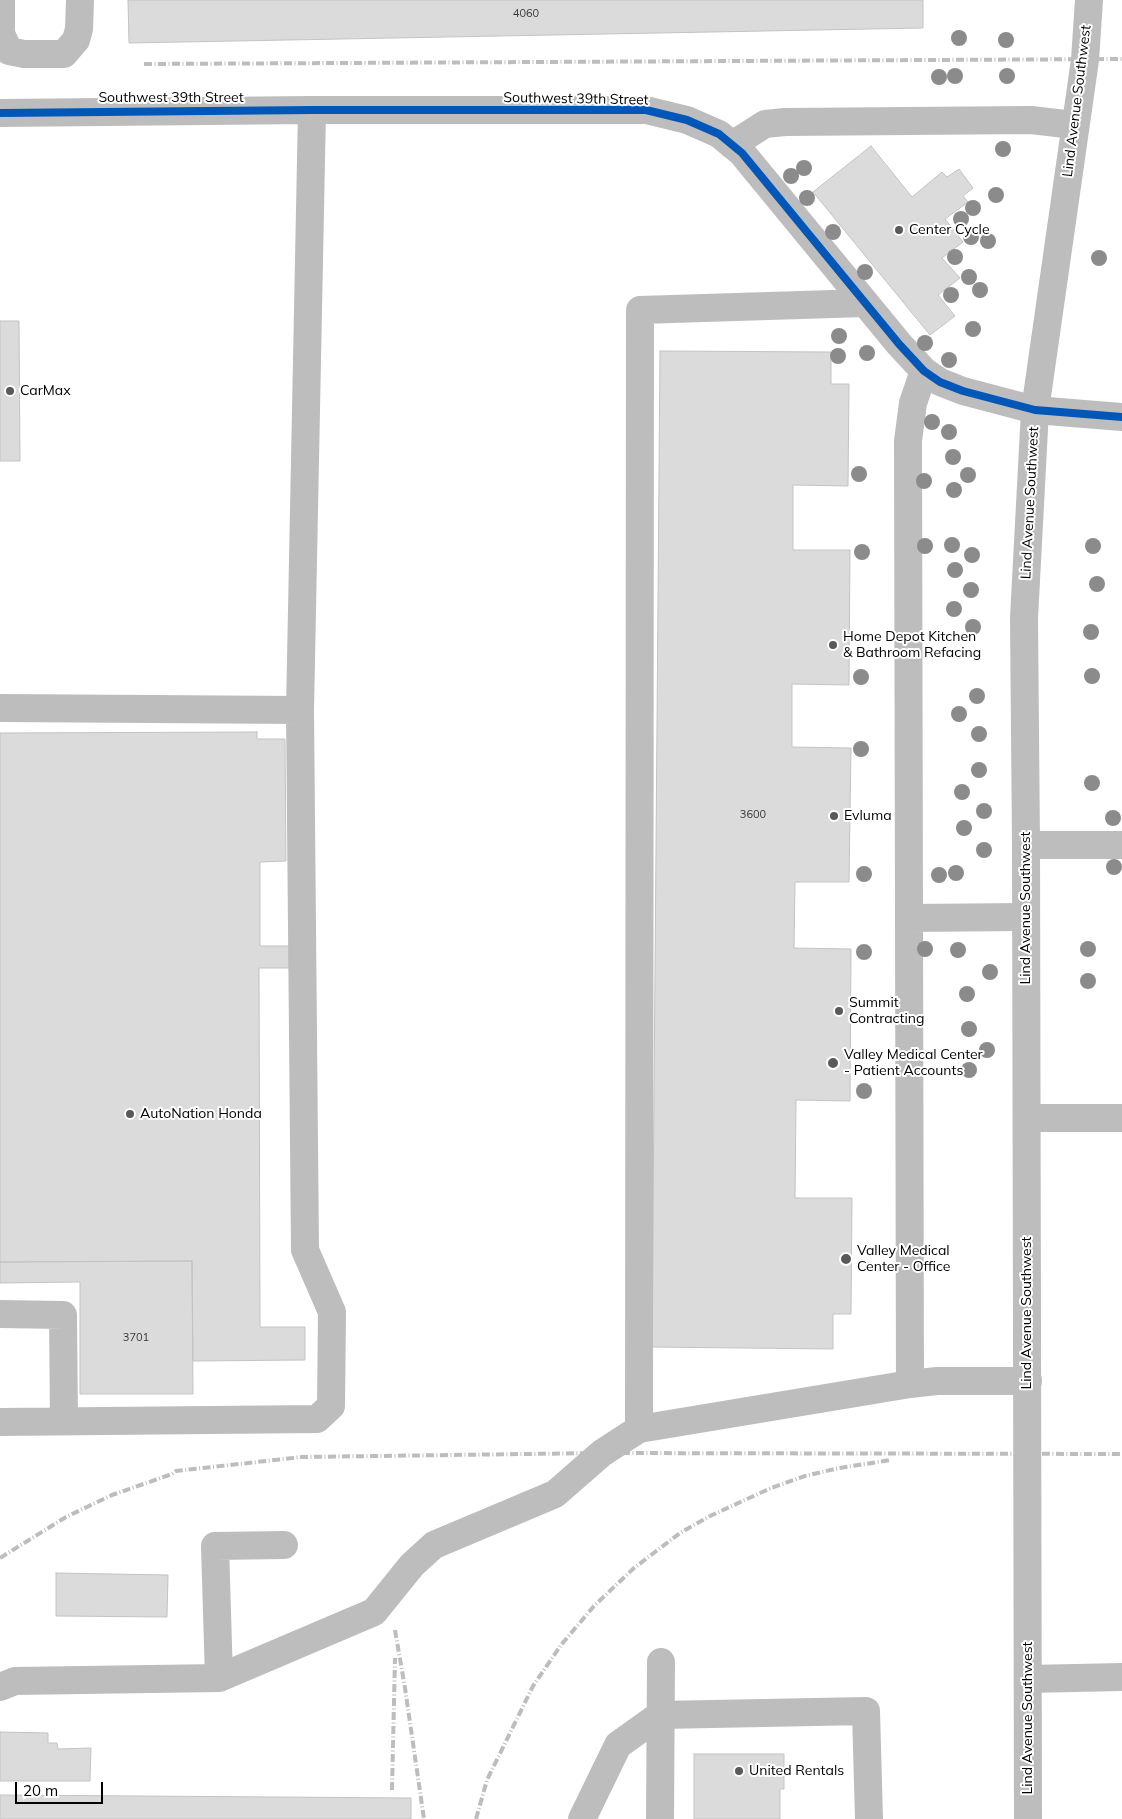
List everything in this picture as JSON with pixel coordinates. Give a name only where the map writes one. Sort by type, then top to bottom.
[{"type":"main road","points":[[1,0],[1,34],[10,51],[24,54],[64,54],[76,40],[80,29],[80,0]]},
{"type":"main road","name":"Lind Avenue Southwest","points":[[1028,1819],[1024,618],[1035,410],[1074,125],[1085,60],[1089,0]]},
{"type":"main road","points":[[0,1422],[317,1419],[331,1406],[332,1312],[305,1250],[300,710],[312,110]]},
{"type":"main road","name":"Southwest 39th Street","points":[[0,112],[646,110],[687,120],[719,134],[742,153],[899,344],[924,371],[940,382],[963,391],[1035,410],[1122,417]]},
{"type":"main road","points":[[732,145],[766,124],[785,122],[1031,120],[1074,125]]},
{"type":"main road","points":[[639,1429],[640,310],[865,303]]},
{"type":"main road","points":[[910,1384],[908,440],[913,403],[924,371]]},
{"type":"main road","points":[[0,708],[300,710]]},
{"type":"main road","points":[[1026,845],[1122,845]]},
{"type":"main road","points":[[909,918],[1026,917]]},
{"type":"main road","points":[[1027,1118],[1122,1118]]},
{"type":"main road","points":[[0,1314],[63,1315],[64,1421]]},
{"type":"main road","points":[[0,1687],[14,1681],[219,1678],[374,1612],[412,1565],[434,1545],[556,1494],[602,1453],[639,1429],[910,1384],[938,1381],[1028,1381]]},
{"type":"main road","points":[[219,1678],[215,1546],[284,1545]]},
{"type":"main road","points":[[660,1819],[661,1662]]},
{"type":"main road","points":[[1028,1679],[1122,1677]]},
{"type":"main road","points":[[582,1819],[618,1745],[660,1715],[866,1711],[869,1819]]},
{"type":"building","points":[[128,0],[923,0],[923,28],[129,43]]},
{"type":"building","name":"Center Cycle","points":[[871,146],[912,197],[942,172],[947,177],[959,169],[973,188],[963,196],[968,202],[945,219],[963,242],[942,258],[960,278],[938,295],[955,316],[930,335],[813,192]]},
{"type":"building","name":"CarMax","points":[[0,321],[19,321],[20,461],[0,461]]},
{"type":"building","points":[[660,351],[831,352],[831,384],[849,384],[848,486],[793,485],[793,550],[850,550],[849,685],[792,684],[792,747],[851,748],[849,882],[795,882],[794,948],[851,949],[850,1101],[796,1100],[795,1198],[852,1198],[851,1314],[833,1314],[833,1349],[652,1347]]},
{"type":"building","name":"AutoNation Honda","points":[[257,732],[257,739],[285,739],[286,861],[260,862],[260,946],[289,946],[289,968],[259,968],[260,1327],[305,1327],[305,1360],[193,1361],[192,1261],[0,1262],[0,733]]},
{"type":"building","points":[[192,1261],[193,1394],[80,1394],[80,1282],[0,1283],[0,1262]]},
{"type":"building","points":[[56,1573],[168,1575],[167,1617],[56,1616]]},
{"type":"building","points":[[0,1732],[48,1733],[48,1743],[57,1743],[58,1749],[91,1748],[90,1781],[0,1781]]},
{"type":"building","name":"United Rentals","points":[[694,1754],[784,1754],[784,1789],[780,1789],[780,1819],[694,1819]]},
{"type":"building","points":[[0,1795],[411,1798],[411,1819],[0,1819]]},
{"type":"railway","points":[[144,64],[1122,59]]},
{"type":"railway","points":[[0,1558],[66,1517],[112,1495],[176,1471],[302,1457],[602,1453],[1122,1454]]},
{"type":"railway","points":[[476,1819],[487,1780],[533,1686],[561,1645],[594,1606],[634,1568],[680,1533],[710,1516],[771,1488],[805,1476],[839,1468],[891,1460]]},
{"type":"railway","points":[[395,1630],[424,1819]]},
{"type":"railway","points":[[392,1790],[395,1658]]},
{"type":"cycle path","points":[[0,113],[312,110],[646,110],[687,120],[719,134],[742,153],[899,344],[924,371],[940,382],[963,391],[1035,410],[1122,417]]},
{"type":"place","name":"Center Cycle","points":[[899,230]]},
{"type":"place","name":"CarMax","points":[[10,391]]},
{"type":"place","name":"Home Depot Kitchen & Bathroom Refacing","points":[[833,645]]},
{"type":"place","name":"Evluma","points":[[834,816]]},
{"type":"place","name":"Summit Contracting","points":[[839,1011]]},
{"type":"place","name":"Valley Medical Center - Patient Accounts","points":[[833,1063]]},
{"type":"place","name":"AutoNation Honda","points":[[130,1114]]},
{"type":"place","name":"Valley Medical Center - Office","points":[[846,1259]]},
{"type":"place","name":"United Rentals","points":[[739,1771]]}]
